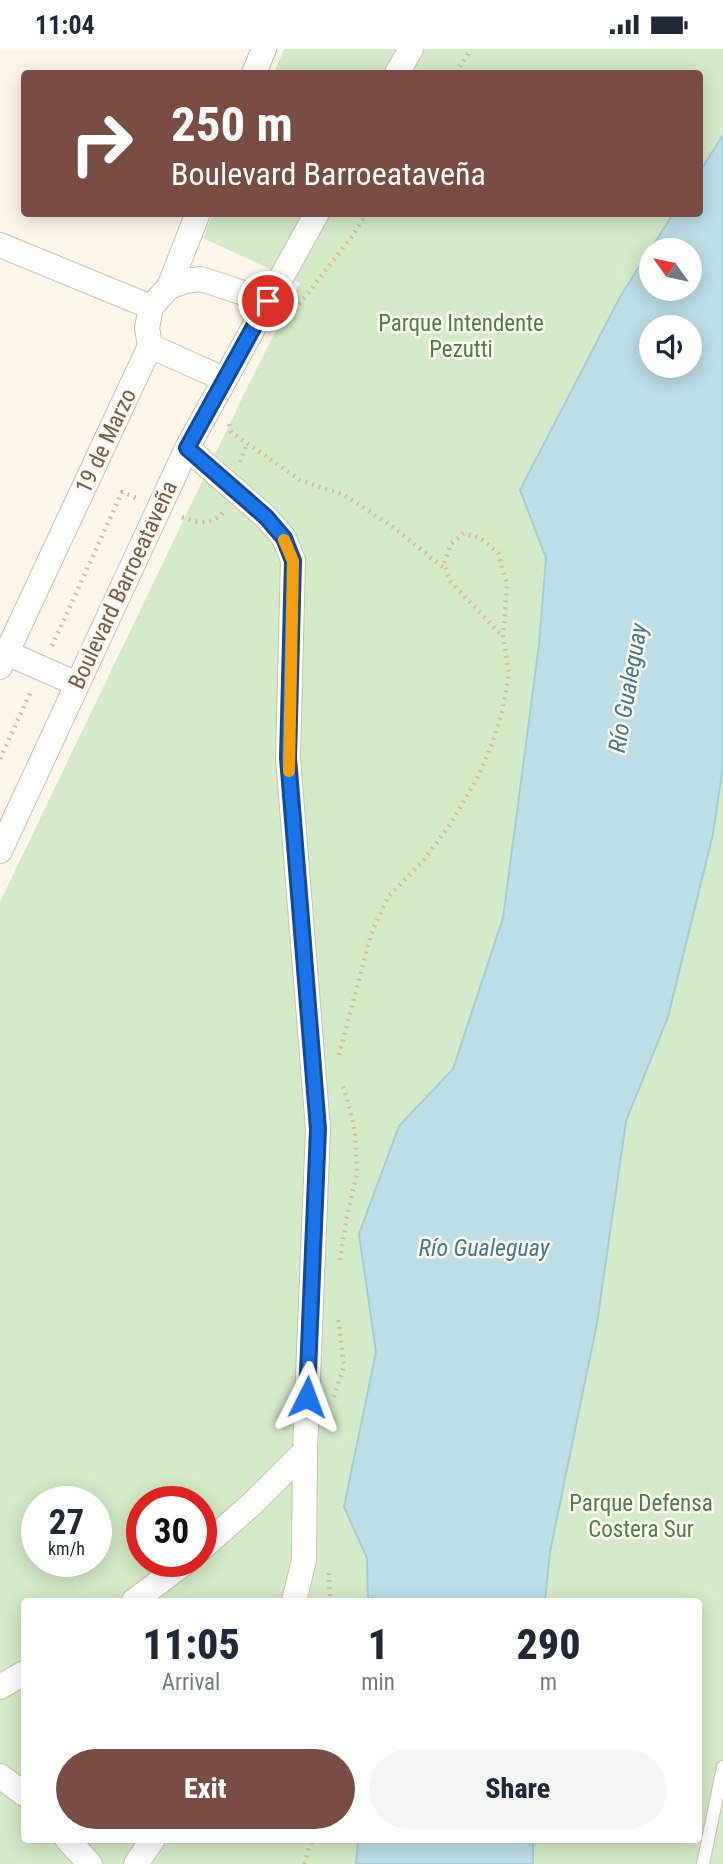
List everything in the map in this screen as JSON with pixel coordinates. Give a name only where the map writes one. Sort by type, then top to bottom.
[{"type":"street","points":[[255,70],[264,49]]},
{"type":"street","points":[[399,70],[411,49]]},
{"type":"street","points":[[0,244],[151,307],[169,287],[196,217]]},
{"type":"street","name":"Boulevard Barroeataveña","points":[[0,851],[187,448],[315,217]]},
{"type":"street","points":[[169,287],[201,279],[268,301]]},
{"type":"street","name":"19 de Marzo","points":[[2,657],[150,346],[147,328],[151,307]]},
{"type":"street","points":[[150,346],[223,379]]},
{"type":"street","points":[[187,448],[266,517],[284,538],[293,561],[288,758],[318,1129],[305,1451],[304,1560],[295,1598]]},
{"type":"street","points":[[2,657],[77,684]]},
{"type":"street","points":[[217,1535],[305,1451]]},
{"type":"street","points":[[138,1598],[166,1577]]},
{"type":"street","points":[[0,1687],[21,1675]]},
{"type":"street","points":[[0,1776],[21,1792]]},
{"type":"street","points":[[71,1843],[90,1864]]},
{"type":"street","points":[[136,1864],[150,1843]]},
{"type":"lane","points":[[703,1864],[723,1767]]},
{"type":"path","points":[[458,70],[471,49]]},
{"type":"path","points":[[294,311],[354,235],[365,217]]},
{"type":"path","points":[[228,421],[231,432],[300,480],[344,495],[393,527],[446,569]]},
{"type":"path","points":[[336,1066],[371,934],[388,897],[424,860],[452,823],[477,779],[503,709],[509,673],[503,637],[507,584],[498,553],[480,538],[464,533],[451,544],[444,563],[450,580],[503,637]]},
{"type":"path","points":[[339,1271],[346,1216],[357,1173],[355,1132],[340,1078]]},
{"type":"path","points":[[333,1401],[344,1366],[337,1311]]},
{"type":"path","points":[[328,1560],[330,1598]]},
{"type":"path","points":[[304,1864],[311,1843]]},
{"type":"green space","points":[[284,49],[723,49],[723,135],[703,166],[703,70],[275,70]]},
{"type":"green space","name":"Parque Intendente Pezutti","points":[[212,217],[671,217],[658,238],[639,238],[639,267],[620,297],[520,490],[546,558],[539,645],[503,918],[453,1069],[399,1126],[359,1234],[376,1352],[345,1507],[367,1558],[368,1598],[21,1598],[21,1843],[358,1843],[356,1864],[0,1864],[0,902],[300,283],[203,238]]},
{"type":"green space","name":"Parque Defensa Costera Sur","points":[[723,766],[723,1864],[533,1864],[533,1843],[702,1843],[702,1598],[545,1598],[550,1552],[597,1323],[626,1121],[668,1017],[713,834]]},
{"type":"water","name":"Río Gualeguay","points":[[723,135],[723,766],[713,834],[668,1017],[626,1121],[597,1323],[550,1552],[545,1598],[368,1598],[367,1558],[344,1507],[376,1352],[359,1234],[399,1126],[453,1069],[503,918],[539,645],[546,558],[520,490],[620,297],[639,267],[639,301],[702,301],[702,238],[658,238],[671,217],[703,217],[703,166]]},
{"type":"water","points":[[358,1843],[533,1843],[533,1864],[356,1864]]},
{"type":"slow traffic","points":[[284,540],[293,561],[289,771]]},
{"type":"route","points":[[268,301],[187,448],[266,517],[284,538],[293,561],[288,758],[318,1129],[307,1397]]}]
